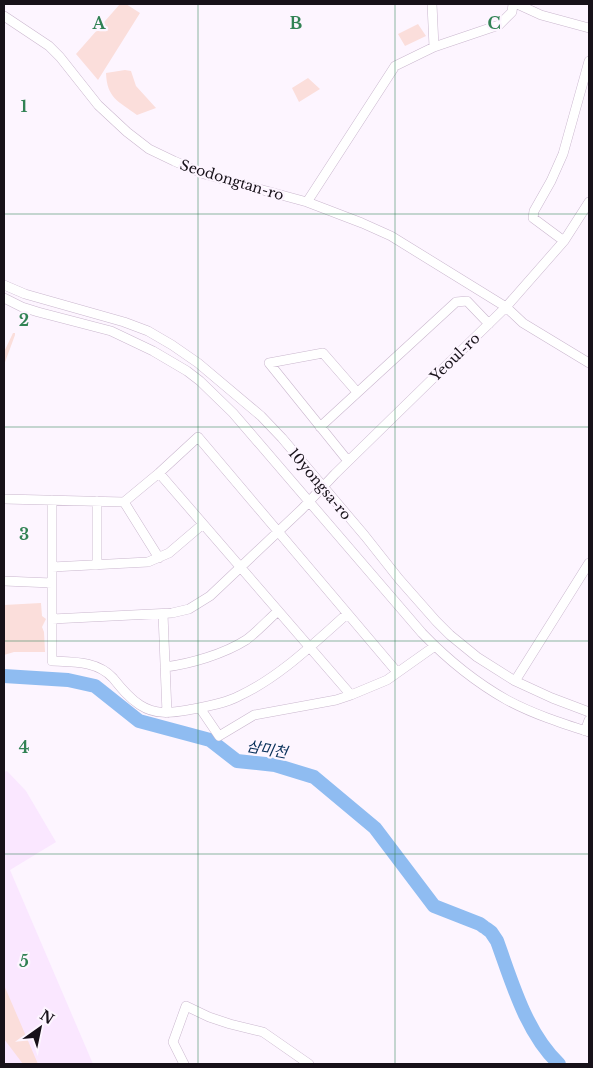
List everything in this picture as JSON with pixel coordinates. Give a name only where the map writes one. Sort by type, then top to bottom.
[{"type":"street","points":[[432,4],[434,47]]},
{"type":"street","points":[[307,202],[395,66],[434,47],[499,26],[512,12],[515,4],[541,15],[589,28]]},
{"type":"street","name":"Seodongtan-ro","points":[[4,16],[50,46],[98,105],[127,132],[150,149],[204,174],[307,202],[391,236],[506,307],[522,323],[589,363]]},
{"type":"street","points":[[564,241],[533,218],[534,211],[551,181],[563,154],[589,61]]},
{"type":"street","name":"Yeoul-ro","points":[[52,618],[163,614],[189,609],[200,603],[278,532],[506,307],[564,241],[589,202]]},
{"type":"street","name":"10yongsa-ro","points":[[4,285],[26,294],[124,322],[172,345],[204,368],[261,416],[436,621],[477,657],[515,681],[589,712]]},
{"type":"street","name":"10yongsa-ro","points":[[4,292],[26,294]]},
{"type":"street","name":"10yongsa-ro","points":[[4,298],[22,307],[111,331],[153,351],[200,380],[232,413],[435,646],[466,673],[507,700],[587,732]]},
{"type":"street","points":[[320,427],[456,302],[467,301],[489,324]]},
{"type":"street","points":[[4,305],[22,307]]},
{"type":"street","points":[[348,461],[269,363],[323,353],[357,392]]},
{"type":"street","points":[[4,499],[124,502],[198,437],[397,672]]},
{"type":"street","points":[[159,473],[351,695]]},
{"type":"street","points":[[52,500],[52,661],[90,664],[111,677],[141,706],[153,711],[167,713],[200,708],[238,697],[270,679],[348,614]]},
{"type":"street","points":[[96,501],[97,565]]},
{"type":"street","points":[[124,502],[159,558]]},
{"type":"street","points":[[52,567],[148,562],[169,553],[203,524]]},
{"type":"street","points":[[515,681],[589,563]]},
{"type":"street","points":[[4,581],[52,584]]},
{"type":"street","points":[[165,668],[211,656],[246,640],[278,611]]},
{"type":"street","points":[[163,614],[167,713]]},
{"type":"street","points":[[200,708],[219,736],[254,715],[336,700],[387,680],[435,646]]},
{"type":"street","points":[[587,732],[589,720]]},
{"type":"street","points":[[184,1064],[173,1042],[186,1006],[223,1022],[263,1032],[309,1064]]},
{"type":"shaded area","points":[[120,4],[126,4],[140,13],[98,80],[76,54]]},
{"type":"shaded area","points":[[418,24],[426,36],[405,46],[398,34]]},
{"type":"shaded area","points":[[131,71],[136,86],[156,108],[137,115],[111,94],[106,73]]},
{"type":"shaded area","points":[[308,78],[320,89],[299,102],[292,88]]},
{"type":"shaded area","points":[[13,333],[15,335],[4,365],[4,352]]},
{"type":"shaded area","points":[[41,603],[42,616],[46,619],[42,627],[45,652],[14,652],[4,655],[4,605]]},
{"type":"shaded area","points":[[7,771],[26,791],[56,842],[10,870],[93,1064],[4,1064],[4,772]]},
{"type":"shaded area","points":[[4,985],[38,1064],[23,1064],[4,1039]]},
{"type":"waterway","name":"삼미천","points":[[4,676],[68,680],[95,686],[139,721],[210,740],[237,761],[275,765],[314,777],[375,828],[434,906],[484,927]]},
{"type":"waterway","name":"삼미천","points":[[487,929],[497,941],[521,1006],[529,1022],[547,1051],[559,1064]]}]
